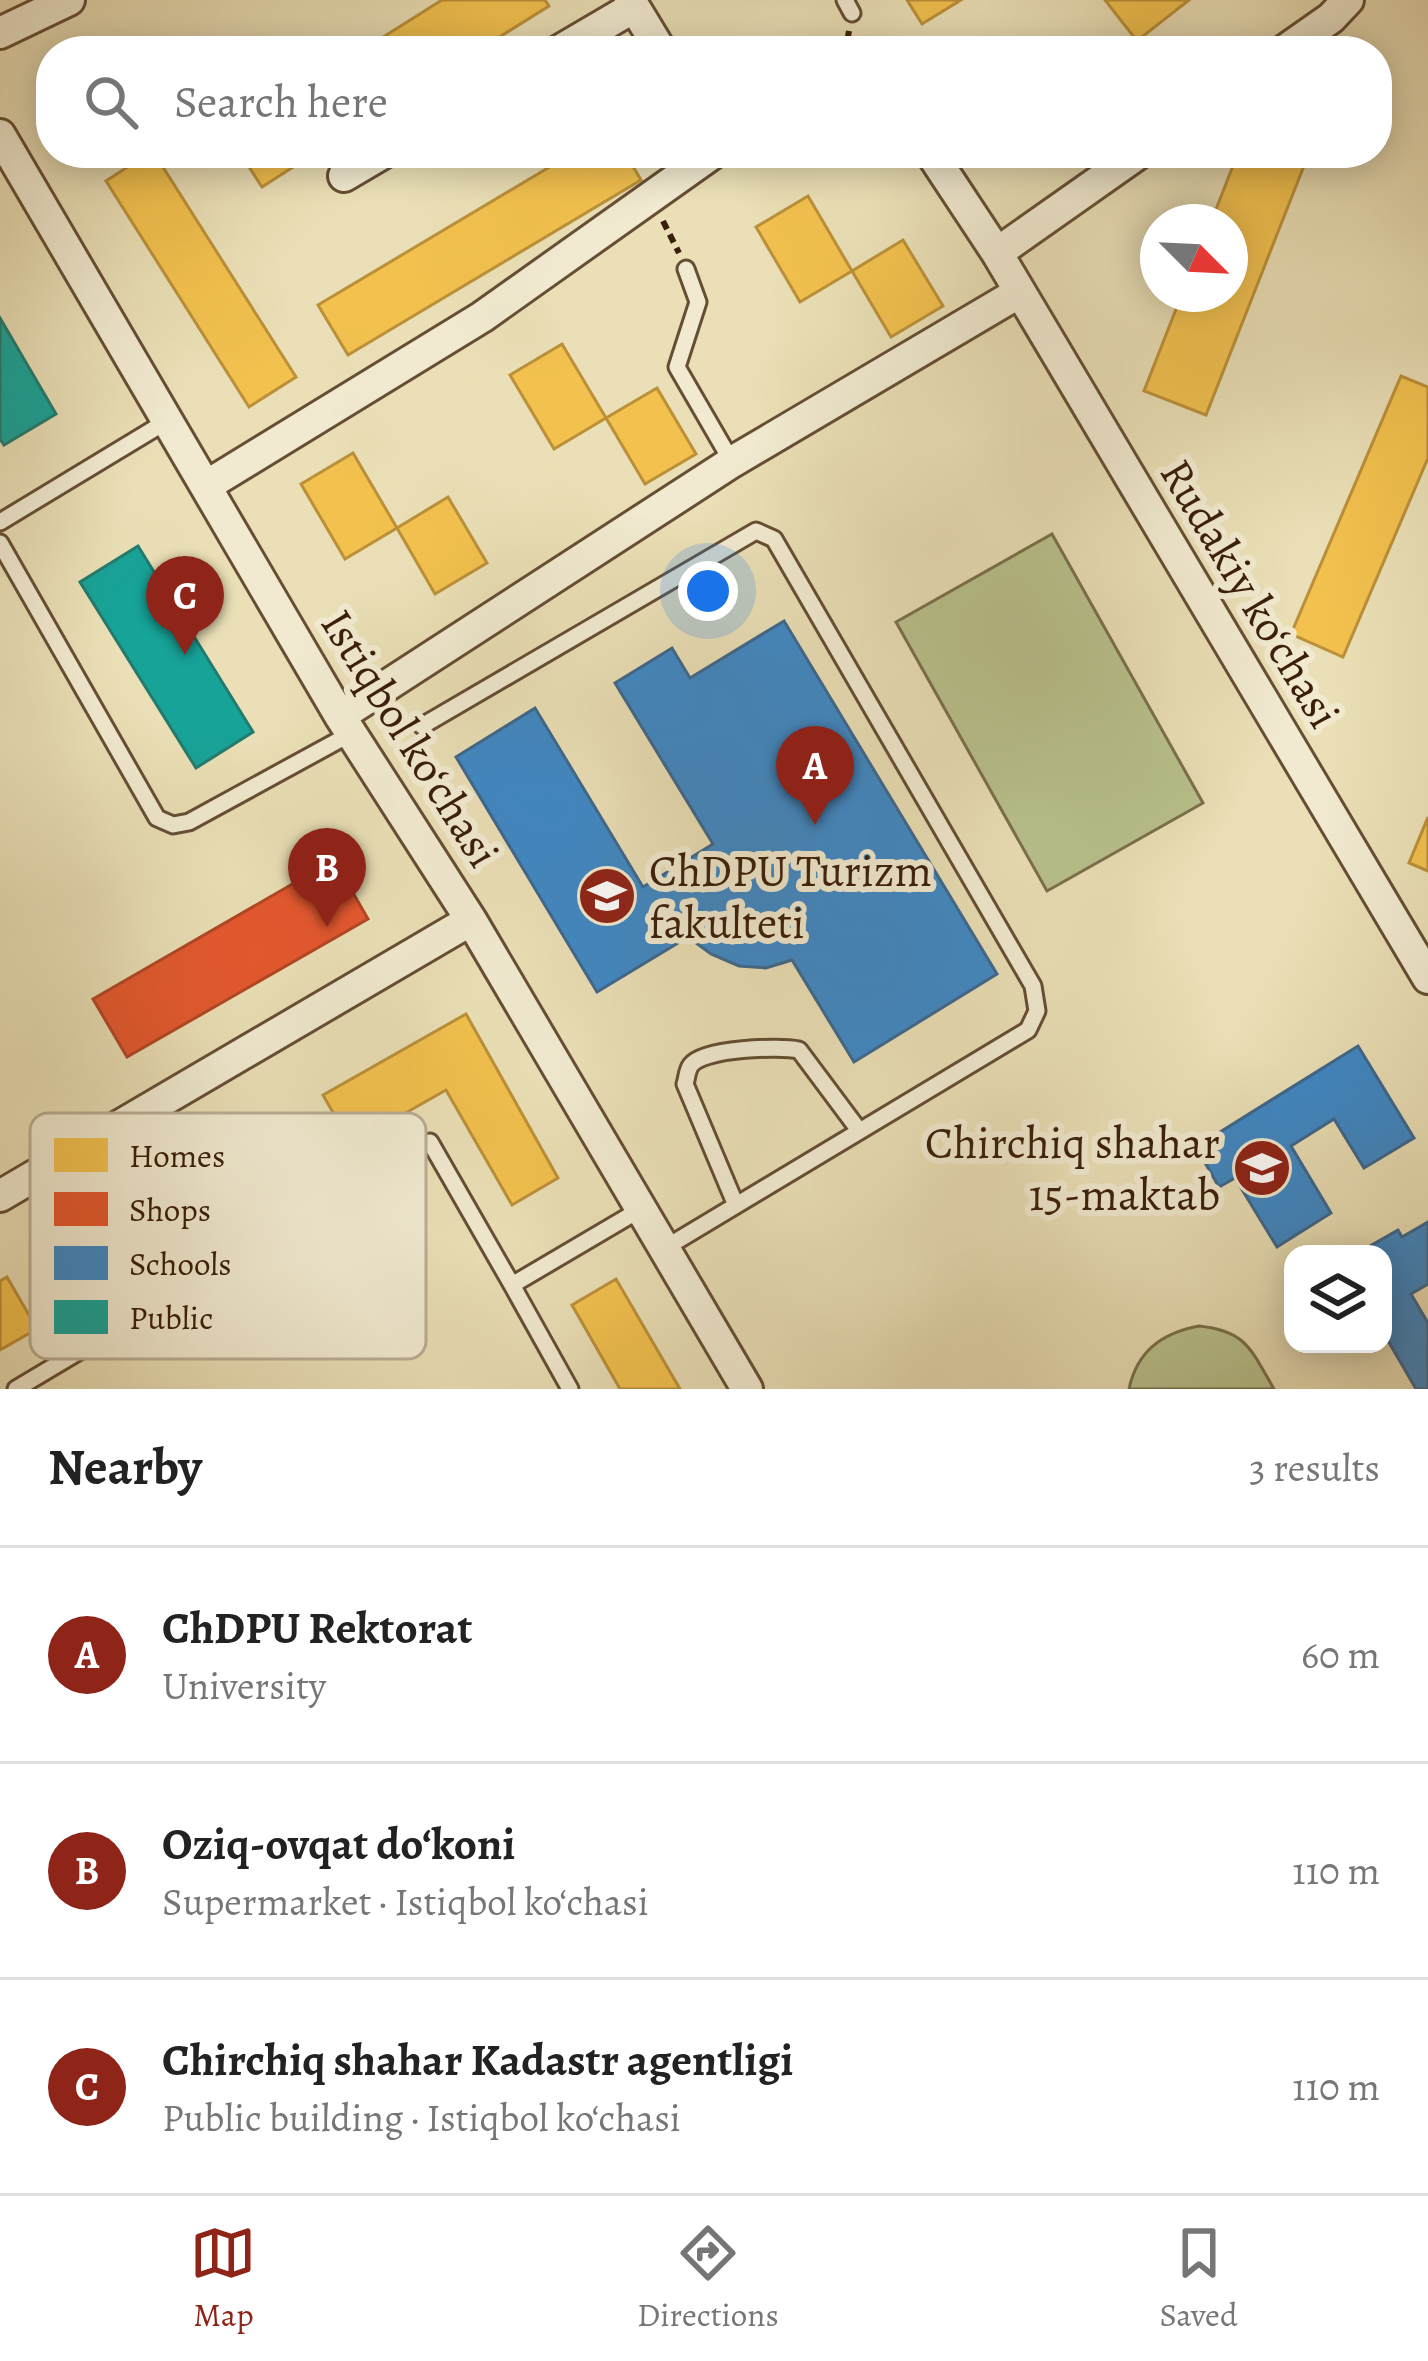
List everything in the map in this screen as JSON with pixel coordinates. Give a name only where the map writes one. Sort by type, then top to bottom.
[{"type":"street","points":[[0,34],[69,0]]},
{"type":"street","points":[[1306,36],[1348,0]]},
{"type":"street","points":[[582,36],[632,4],[652,36]]},
{"type":"street","name":"Istiqbol ko‘chasi","points":[[0,135],[346,724],[471,920],[747,1389]]},
{"type":"street","points":[[344,176],[358,168]]},
{"type":"street","points":[[206,486],[482,317],[691,168]]},
{"type":"street","name":"Rudakiy ko‘chasi","points":[[941,168],[997,253],[1428,978]]},
{"type":"street","points":[[997,253],[1118,168]]},
{"type":"street","points":[[346,724],[732,462],[1020,292]]},
{"type":"street","points":[[142,1113],[471,920]]},
{"type":"street","points":[[0,1196],[30,1178]]},
{"type":"lane","points":[[686,269],[698,302],[677,367],[732,462]]},
{"type":"lane","points":[[0,522],[167,421]]},
{"type":"lane","points":[[422,726],[756,531],[774,539],[1033,986],[1037,1011],[1028,1030],[665,1248]]},
{"type":"lane","points":[[0,543],[158,818],[173,825],[188,822],[346,724]]},
{"type":"lane","points":[[735,1203],[685,1084],[691,1065],[705,1055],[781,1046],[799,1050],[859,1129]]},
{"type":"lane","points":[[426,1144],[430,1142],[570,1389]]},
{"type":"lane","points":[[512,1285],[641,1209]]},
{"type":"lane","points":[[16,1389],[66,1359]]},
{"type":"path","points":[[651,196],[686,269]]},
{"type":"green space","points":[[1052,534],[1203,803],[1047,891],[896,622]]},
{"type":"green space","points":[[1199,1326],[1238,1338],[1253,1353],[1274,1389],[1129,1389],[1138,1364],[1153,1346]]},
{"type":"building: Homes","points":[[442,0],[545,0],[549,6],[501,36],[385,36]]},
{"type":"building: Homes","points":[[907,0],[961,0],[922,24]]},
{"type":"building: Homes","points":[[1105,0],[1189,0],[1143,36],[1133,36]]},
{"type":"building: Homes","points":[[126,168],[164,168],[296,377],[249,407],[106,181]]},
{"type":"building: Homes","points":[[250,168],[292,168],[262,187]]},
{"type":"building: Homes","points":[[548,168],[634,168],[641,180],[348,355],[318,305]]},
{"type":"building: Homes","points":[[1232,168],[1303,168],[1248,308],[1248,204],[1218,204]]},
{"type":"building: Homes","points":[[808,196],[852,271],[800,302],[756,227]]},
{"type":"building: Homes","points":[[903,240],[943,306],[891,337],[852,271]]},
{"type":"building: Homes","points":[[1175,312],[1246,312],[1206,415],[1144,391]]},
{"type":"building: Homes","points":[[562,344],[606,418],[554,449],[510,375]]},
{"type":"building: Homes","points":[[1401,376],[1428,387],[1428,458],[1343,657],[1291,634]]},
{"type":"building: Homes","points":[[657,388],[696,454],[645,484],[606,418]]},
{"type":"building: Homes","points":[[353,453],[397,528],[345,559],[301,484]]},
{"type":"building: Homes","points":[[448,497],[487,563],[435,594],[397,528]]},
{"type":"building: Homes","points":[[1428,817],[1428,871],[1409,863]]},
{"type":"building: Homes","points":[[466,1014],[558,1178],[512,1205],[446,1090],[406,1113],[333,1113],[323,1095]]},
{"type":"building: Homes","points":[[7,1277],[30,1317],[30,1333],[0,1350],[0,1281]]},
{"type":"building: Homes","points":[[616,1279],[680,1389],[620,1389],[572,1305]]},
{"type":"building: Shops","points":[[334,860],[368,919],[127,1057],[93,999]]},
{"type":"building: Schools","points":[[784,621],[997,974],[854,1062],[792,960],[766,968],[739,966],[688,937],[597,992],[456,757],[535,708],[643,887],[713,844],[615,683],[672,648],[690,678]]},
{"type":"building: Schools","points":[[1358,1046],[1414,1138],[1364,1168],[1334,1119],[1291,1146],[1331,1213],[1277,1247],[1235,1178],[1219,1187],[1196,1147]]},
{"type":"building: Schools","points":[[1428,1222],[1428,1284],[1411,1294],[1428,1323],[1428,1389],[1416,1389],[1392,1348],[1392,1245],[1372,1245],[1398,1230],[1402,1237]]},
{"type":"building: Public","points":[[0,318],[56,414],[4,445],[0,439]]},
{"type":"building: Public","points":[[138,546],[253,732],[196,768],[80,582]]},
{"type":"place","name":"Chirchiq shahar Kadastr agentligi","points":[[185,655]]},
{"type":"place","name":"ChDPU Rektorat","points":[[815,825]]},
{"type":"place","name":"ChDPU Turizm fakulteti","points":[[607,896]]},
{"type":"place","name":"Oziq-ovqat do‘koni","points":[[327,927]]},
{"type":"place","name":"Chirchiq shahar 15-maktab","points":[[1262,1168]]}]
